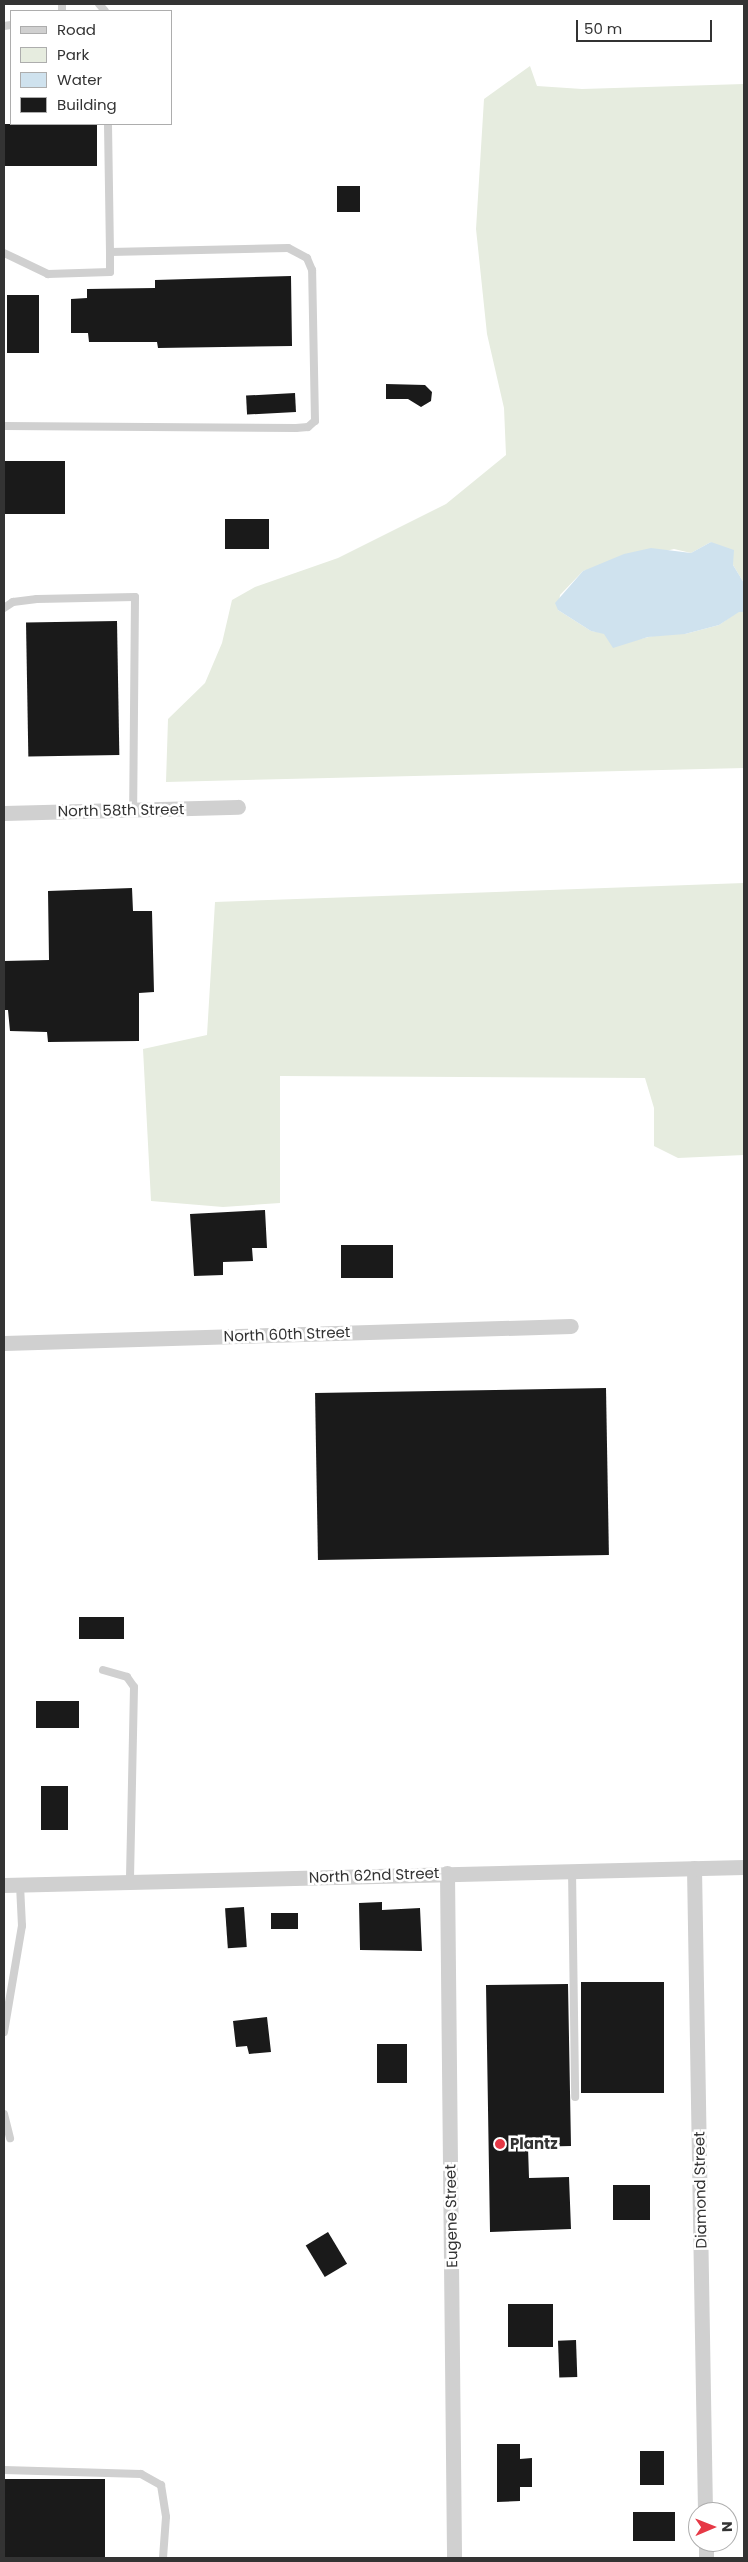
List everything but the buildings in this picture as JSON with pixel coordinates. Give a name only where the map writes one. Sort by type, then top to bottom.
[{"type":"street","name":"North 58th Street","points":[[4,813],[238,807]]},
{"type":"street","name":"North 60th Street","points":[[4,1343],[570,1326]]},
{"type":"street","name":"North 62nd Street","points":[[4,1885],[744,1867]]},
{"type":"street","name":"Diamond Street","points":[[694,1868],[706,2502]]},
{"type":"street","name":"Eugene Street","points":[[447,1873],[454,2558]]},
{"type":"lane","points":[[4,253],[48,274],[110,272],[108,125]]},
{"type":"lane","points":[[4,426],[296,428],[308,426],[315,421],[312,270],[307,258],[298,251],[288,248],[110,252]]},
{"type":"lane","points":[[4,608],[13,602],[37,598],[135,597],[133,809]]},
{"type":"lane","points":[[103,1670],[127,1677],[134,1687],[130,1882]]},
{"type":"lane","points":[[572,1870],[575,2097]]},
{"type":"lane","points":[[4,2032],[22,1926],[20,1885]]},
{"type":"lane","points":[[4,2114],[10,2138]]},
{"type":"lane","points":[[4,2470],[141,2474],[161,2485],[166,2517],[163,2558]]},
{"type":"green space","points":[[530,66],[537,86],[582,89],[744,84],[744,583],[733,565],[711,542],[691,553],[674,549],[583,571],[560,595],[558,610],[591,631],[640,639],[666,633],[685,634],[719,625],[739,611],[744,612],[744,768],[166,782],[168,719],[205,683],[222,643],[232,600],[255,587],[338,558],[446,504],[506,455],[504,408],[487,334],[476,229],[484,99]]},
{"type":"green space","points":[[744,883],[744,1155],[678,1158],[654,1146],[654,1108],[645,1078],[280,1076],[280,1203],[223,1207],[151,1201],[143,1049],[207,1035],[215,902]]},
{"type":"water","points":[[711,542],[734,550],[733,565],[744,583],[744,612],[739,612],[719,625],[685,634],[648,637],[613,648],[604,634],[591,631],[558,610],[555,603],[583,571],[624,554],[651,548],[691,553]]},
{"type":"place","name":"Plantz","points":[[500,2144]]}]
